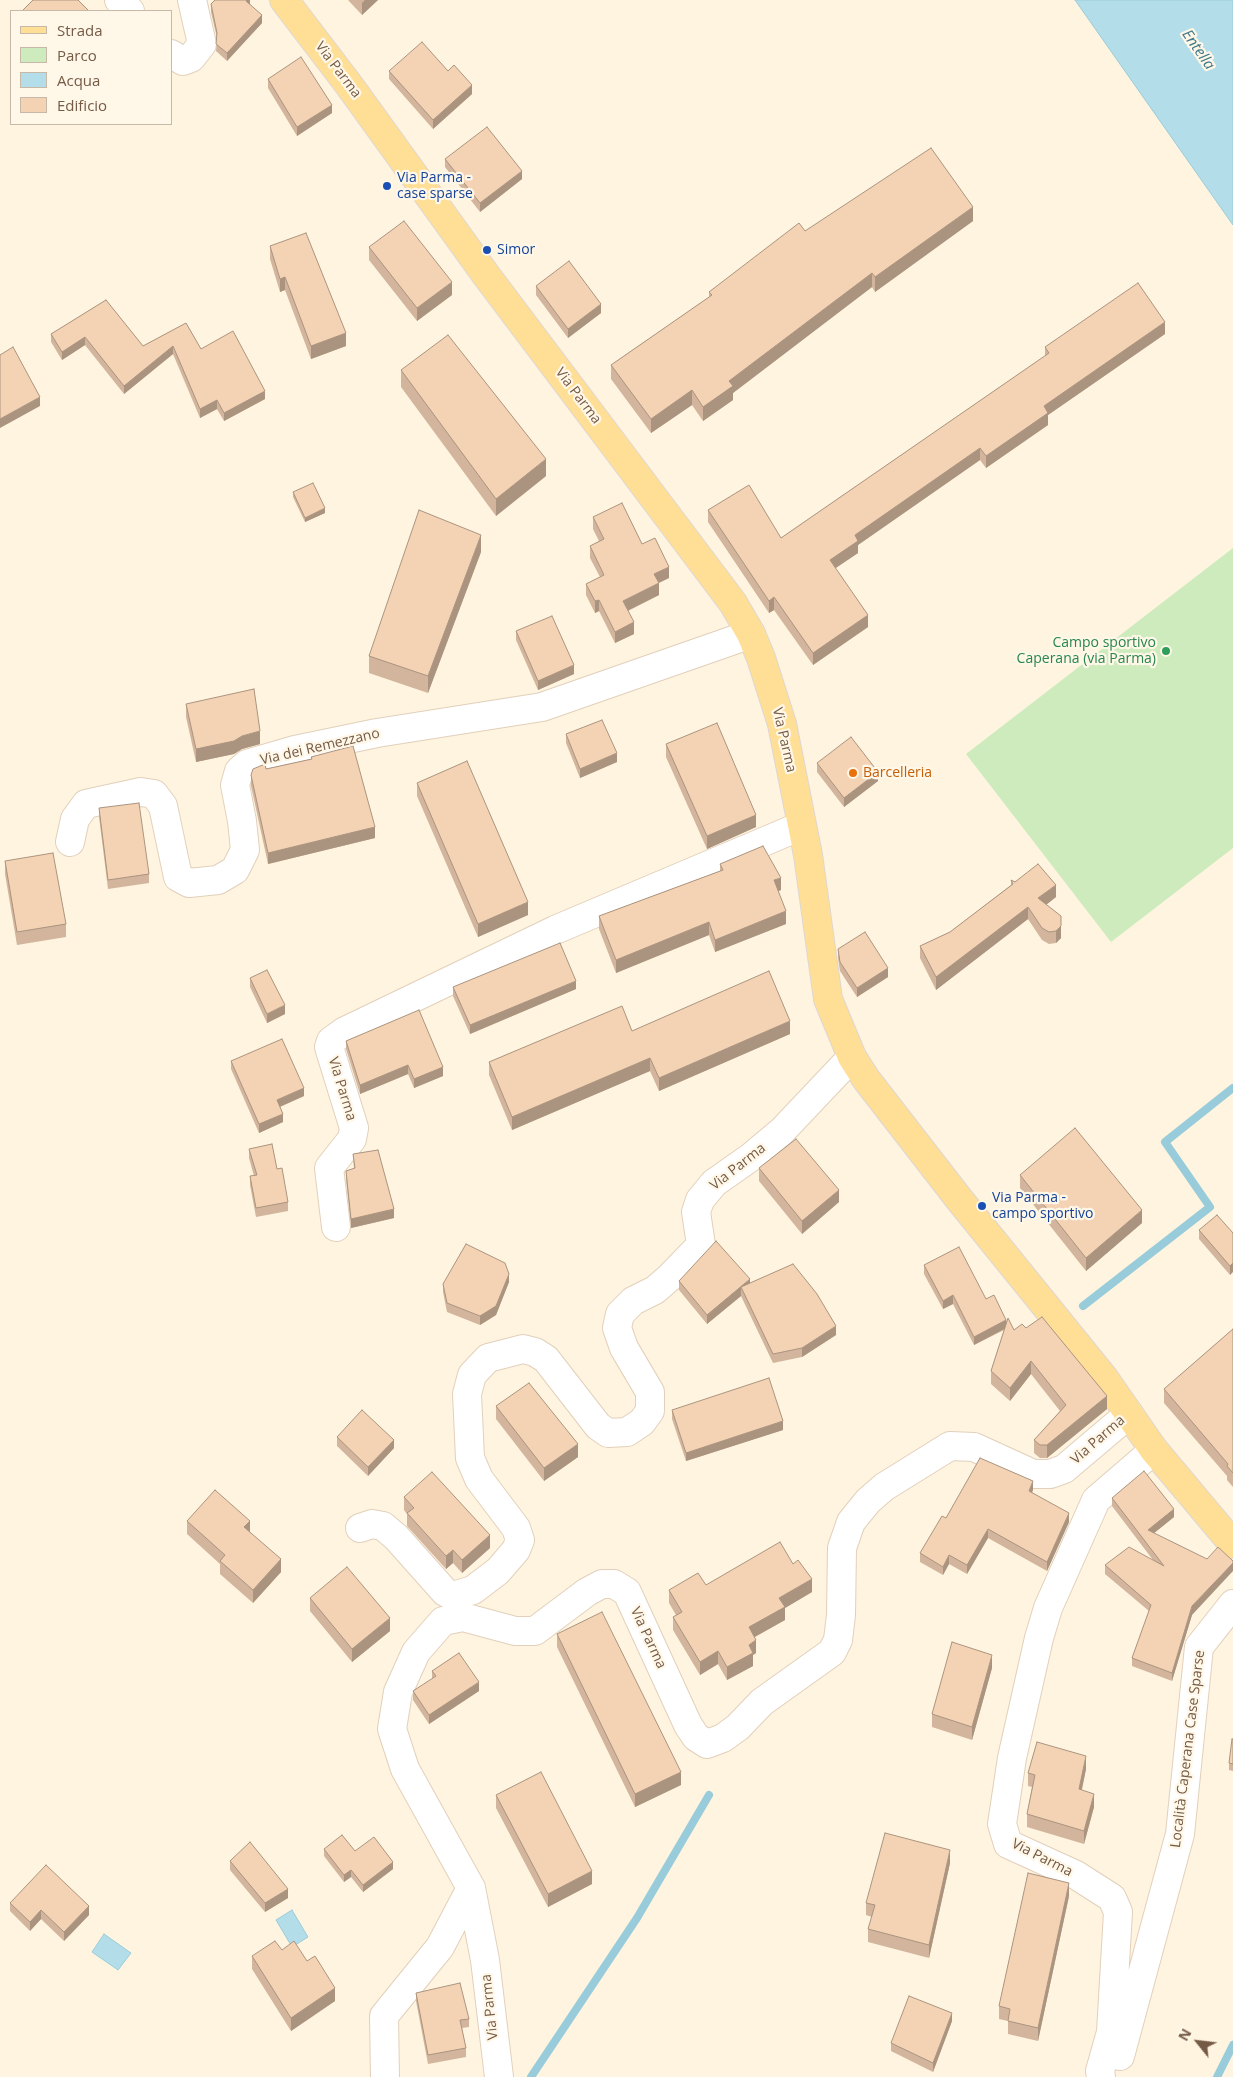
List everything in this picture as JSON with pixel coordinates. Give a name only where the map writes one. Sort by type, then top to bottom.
[{"type":"main road","name":"Via Parma","points":[[284,0],[350,85],[486,275],[734,603],[751,634],[761,658],[782,724],[808,855],[828,999],[852,1057],[866,1079],[1104,1378],[1154,1450],[1233,1544]]},
{"type":"street","points":[[119,0],[129,10]]},
{"type":"street","points":[[172,55],[183,61],[192,58],[202,44],[192,0]]},
{"type":"street","name":"Via dei Remezzano","points":[[70,842],[75,819],[86,804],[141,792],[154,794],[163,806],[178,877],[189,883],[218,880],[235,870],[245,850],[235,785],[239,771],[247,764],[295,750],[377,734],[542,707],[751,634]]},
{"type":"street","name":"Via Parma","points":[[336,1227],[328,1168],[352,1139],[354,1128],[329,1047],[331,1040],[554,930],[801,826]]},
{"type":"street","name":"Via Parma","points":[[360,1528],[372,1524],[383,1526],[396,1537],[445,1592],[453,1596],[473,1590],[498,1571],[516,1550],[520,1540],[516,1528],[479,1479],[470,1458],[466,1394],[472,1376],[488,1358],[523,1349],[535,1352],[546,1359],[598,1426],[608,1433],[627,1432],[642,1422],[650,1411],[650,1392],[624,1348],[617,1328],[620,1314],[633,1300],[655,1290],[701,1245],[696,1212],[700,1200],[714,1183],[751,1157],[782,1131],[852,1057]]},
{"type":"street","name":"Via Parma","points":[[499,2077],[485,1960],[471,1888],[405,1768],[392,1729],[398,1692],[416,1652],[443,1621],[463,1617],[515,1631],[535,1631],[587,1592],[602,1584],[614,1584],[627,1592],[688,1725],[696,1737],[707,1744],[723,1738],[738,1727],[762,1702],[832,1652],[838,1640],[841,1615],[842,1548],[852,1522],[868,1501],[884,1487],[950,1446],[974,1447],[1033,1474],[1050,1474],[1064,1469],[1129,1414]]},
{"type":"street","name":"Via Parma","points":[[1101,2077],[1100,2071],[1111,2032],[1118,1912],[1112,1898],[1076,1875],[1008,1844],[1002,1824],[1012,1758],[1039,1638],[1048,1608],[1096,1500],[1154,1450]]},
{"type":"street","name":"Località Caperana Case Sparse","points":[[1115,2077],[1180,1834],[1199,1647],[1233,1604]]},
{"type":"street","points":[[385,2077],[384,2016],[440,1947],[471,1888]]},
{"type":"green space","name":"Campo sportivo Caperana (via Parma)","points":[[1233,548],[1233,848],[1111,942],[966,754]]},
{"type":"water","name":"Entella","points":[[1075,0],[1233,0],[1233,225]]},
{"type":"water","points":[[292,1910],[308,1937],[292,1947],[276,1920]]},
{"type":"water","points":[[104,1934],[131,1953],[118,1970],[92,1952]]},
{"type":"building","points":[[33,0],[78,0],[88,10],[23,10]]},
{"type":"building","points":[[215,0],[247,0],[262,15],[227,53],[216,44],[217,33],[211,4]]},
{"type":"building","points":[[422,42],[448,71],[454,65],[472,85],[433,120],[389,71]]},
{"type":"building","points":[[301,57],[332,105],[297,127],[268,79]]},
{"type":"building","points":[[487,127],[522,171],[480,203],[445,159]]},
{"type":"building","points":[[931,148],[973,207],[875,277],[872,273],[729,381],[733,386],[703,407],[692,390],[651,419],[611,365],[712,295],[709,292],[799,223],[805,231]]},
{"type":"building","points":[[404,221],[452,282],[417,308],[369,247]]},
{"type":"building","points":[[306,233],[346,333],[311,346],[285,277],[280,279],[270,246]]},
{"type":"building","points":[[569,261],[601,304],[568,329],[536,286]]},
{"type":"building","points":[[1138,283],[1165,322],[1044,406],[1048,413],[986,456],[980,448],[855,535],[858,541],[830,560],[868,615],[813,653],[774,597],[769,601],[708,510],[749,485],[781,538],[1049,353],[1045,347]]},
{"type":"building","points":[[106,300],[143,346],[186,323],[201,349],[233,331],[265,391],[224,413],[217,400],[200,409],[173,346],[124,386],[85,337],[62,352],[51,334]]},
{"type":"building","points":[[448,335],[546,459],[496,499],[401,370]]},
{"type":"building","points":[[13,347],[40,397],[0,419],[0,355]]},
{"type":"building","points":[[313,483],[325,508],[305,518],[293,492]]},
{"type":"building","points":[[622,503],[642,544],[655,538],[669,567],[654,574],[659,583],[623,601],[634,622],[615,632],[599,600],[595,601],[586,584],[604,575],[590,546],[604,539],[593,517]]},
{"type":"building","points":[[419,510],[481,535],[428,676],[369,656]]},
{"type":"building","points":[[552,616],[574,665],[538,681],[516,631]]},
{"type":"building","points":[[254,689],[260,731],[242,736],[234,741],[196,749],[186,704]]},
{"type":"building","points":[[602,720],[617,753],[580,769],[566,734]]},
{"type":"building","points":[[717,723],[756,815],[707,836],[666,744]]},
{"type":"building","points":[[851,737],[878,772],[844,798],[817,763]]},
{"type":"building","points":[[353,746],[375,827],[268,853],[251,775],[253,769],[265,764],[266,769],[312,759],[311,757]]},
{"type":"building","points":[[467,761],[528,902],[478,924],[417,783]]},
{"type":"building","points":[[139,803],[149,874],[108,880],[99,808]]},
{"type":"building","points":[[763,846],[781,878],[774,880],[786,911],[715,940],[709,922],[616,960],[599,916],[723,870],[720,864]]},
{"type":"building","points":[[53,853],[66,924],[17,932],[5,861]]},
{"type":"building","points":[[1038,864],[1056,885],[1038,898],[1061,916],[1061,926],[1056,931],[1049,932],[1042,928],[1028,907],[936,977],[920,946],[950,932],[1013,884],[1011,880],[1015,882]]},
{"type":"building","points":[[865,932],[888,968],[857,988],[840,962],[838,949]]},
{"type":"building","points":[[560,943],[576,981],[470,1025],[453,987]]},
{"type":"building","points":[[267,970],[285,1005],[267,1014],[250,978]]},
{"type":"building","points":[[769,971],[790,1021],[659,1078],[650,1058],[512,1117],[489,1062],[622,1006],[632,1031]]},
{"type":"building","points":[[419,1010],[443,1067],[414,1079],[408,1065],[360,1085],[346,1041]]},
{"type":"building","points":[[282,1039],[304,1088],[277,1100],[283,1114],[259,1124],[231,1061]]},
{"type":"building","points":[[1075,1128],[1142,1210],[1086,1258],[1020,1175]]},
{"type":"building","points":[[796,1139],[839,1190],[802,1221],[759,1168]]},
{"type":"building","points":[[272,1144],[277,1169],[282,1168],[288,1202],[256,1208],[250,1176],[257,1175],[249,1149]]},
{"type":"building","points":[[378,1150],[394,1209],[351,1219],[346,1171],[355,1168],[353,1154]]},
{"type":"building","points":[[1217,1215],[1233,1233],[1233,1263],[1230,1266],[1199,1230]]},
{"type":"building","points":[[716,1241],[750,1279],[707,1315],[679,1281]]},
{"type":"building","points":[[466,1244],[505,1263],[509,1274],[496,1306],[480,1316],[447,1303],[443,1284]]},
{"type":"building","points":[[959,1247],[986,1299],[994,1295],[1006,1320],[974,1337],[953,1295],[943,1301],[924,1265]]},
{"type":"building","points":[[793,1264],[817,1294],[836,1326],[802,1348],[773,1354],[741,1287]]},
{"type":"building","points":[[1042,1317],[1107,1396],[1047,1445],[1040,1445],[1034,1440],[1066,1405],[1031,1361],[1010,1388],[991,1371],[1008,1318],[1014,1330],[1022,1324],[1026,1328]]},
{"type":"building","points":[[1233,1329],[1233,1473],[1227,1466],[1228,1464],[1164,1389]]},
{"type":"building","points":[[769,1378],[783,1421],[686,1453],[672,1410]]},
{"type":"building","points":[[529,1383],[578,1444],[544,1468],[496,1406]]},
{"type":"building","points":[[362,1410],[394,1440],[368,1467],[337,1437]]},
{"type":"building","points":[[980,1458],[1033,1481],[1029,1491],[1069,1513],[1047,1562],[988,1529],[967,1565],[949,1555],[943,1567],[920,1553],[942,1516],[946,1518]]},
{"type":"building","points":[[1144,1471],[1174,1509],[1148,1530],[1207,1559],[1218,1547],[1233,1561],[1192,1606],[1172,1673],[1132,1658],[1151,1605],[1105,1565],[1129,1547],[1164,1566],[1112,1498]]},
{"type":"building","points":[[432,1472],[490,1535],[462,1560],[453,1550],[446,1556],[407,1513],[414,1508],[404,1497]]},
{"type":"building","points":[[215,1490],[250,1521],[244,1527],[281,1559],[253,1590],[220,1561],[225,1555],[187,1521]]},
{"type":"building","points":[[780,1542],[793,1564],[798,1560],[812,1579],[779,1598],[785,1607],[749,1627],[756,1640],[749,1645],[753,1653],[727,1667],[718,1651],[700,1662],[673,1617],[682,1612],[669,1590],[698,1573],[706,1585]]},
{"type":"building","points":[[347,1567],[390,1618],[352,1649],[310,1598]]},
{"type":"building","points":[[602,1612],[681,1772],[635,1794],[557,1634]]},
{"type":"building","points":[[952,1642],[992,1655],[972,1727],[932,1714]]},
{"type":"building","points":[[459,1653],[479,1682],[429,1715],[413,1691],[436,1676],[432,1671]]},
{"type":"building","points":[[1233,1739],[1233,1764],[1229,1763]]},
{"type":"building","points":[[1037,1742],[1086,1756],[1079,1789],[1094,1794],[1084,1831],[1027,1814],[1035,1775],[1028,1773]]},
{"type":"building","points":[[541,1772],[592,1871],[548,1894],[496,1795]]},
{"type":"building","points":[[885,1833],[950,1850],[929,1945],[868,1929],[875,1905],[866,1903]]},
{"type":"building","points":[[342,1835],[355,1851],[374,1837],[393,1862],[363,1885],[351,1870],[344,1875],[324,1849]]},
{"type":"building","points":[[250,1842],[288,1889],[265,1903],[230,1861]]},
{"type":"building","points":[[46,1865],[89,1906],[64,1932],[41,1910],[30,1922],[10,1903]]},
{"type":"building","points":[[1028,1873],[1069,1883],[1038,2028],[1008,2021],[1010,2009],[999,2006]]},
{"type":"building","points":[[275,1941],[282,1950],[294,1941],[307,1961],[315,1956],[335,1988],[291,2018],[252,1956]]},
{"type":"building","points":[[460,1983],[469,2019],[460,2020],[466,2048],[428,2055],[416,1993]]},
{"type":"building","points":[[909,1996],[952,2013],[933,2063],[891,2043]]},
{"type":"waterway","points":[[1083,1306],[1210,1207],[1165,1142],[1233,1088]]},
{"type":"waterway","points":[[531,2077],[637,1918],[709,1795]]},
{"type":"waterway","points":[[1217,2077],[1233,2045]]},
{"type":"place","name":"Via Parma - case sparse","points":[[387,186]]},
{"type":"place","name":"Simor","points":[[487,250]]},
{"type":"place","name":"Campo sportivo Caperana (via Parma)","points":[[1166,651]]},
{"type":"place","name":"Barcelleria","points":[[853,773]]},
{"type":"place","name":"Via Parma - campo sportivo","points":[[982,1206]]}]
